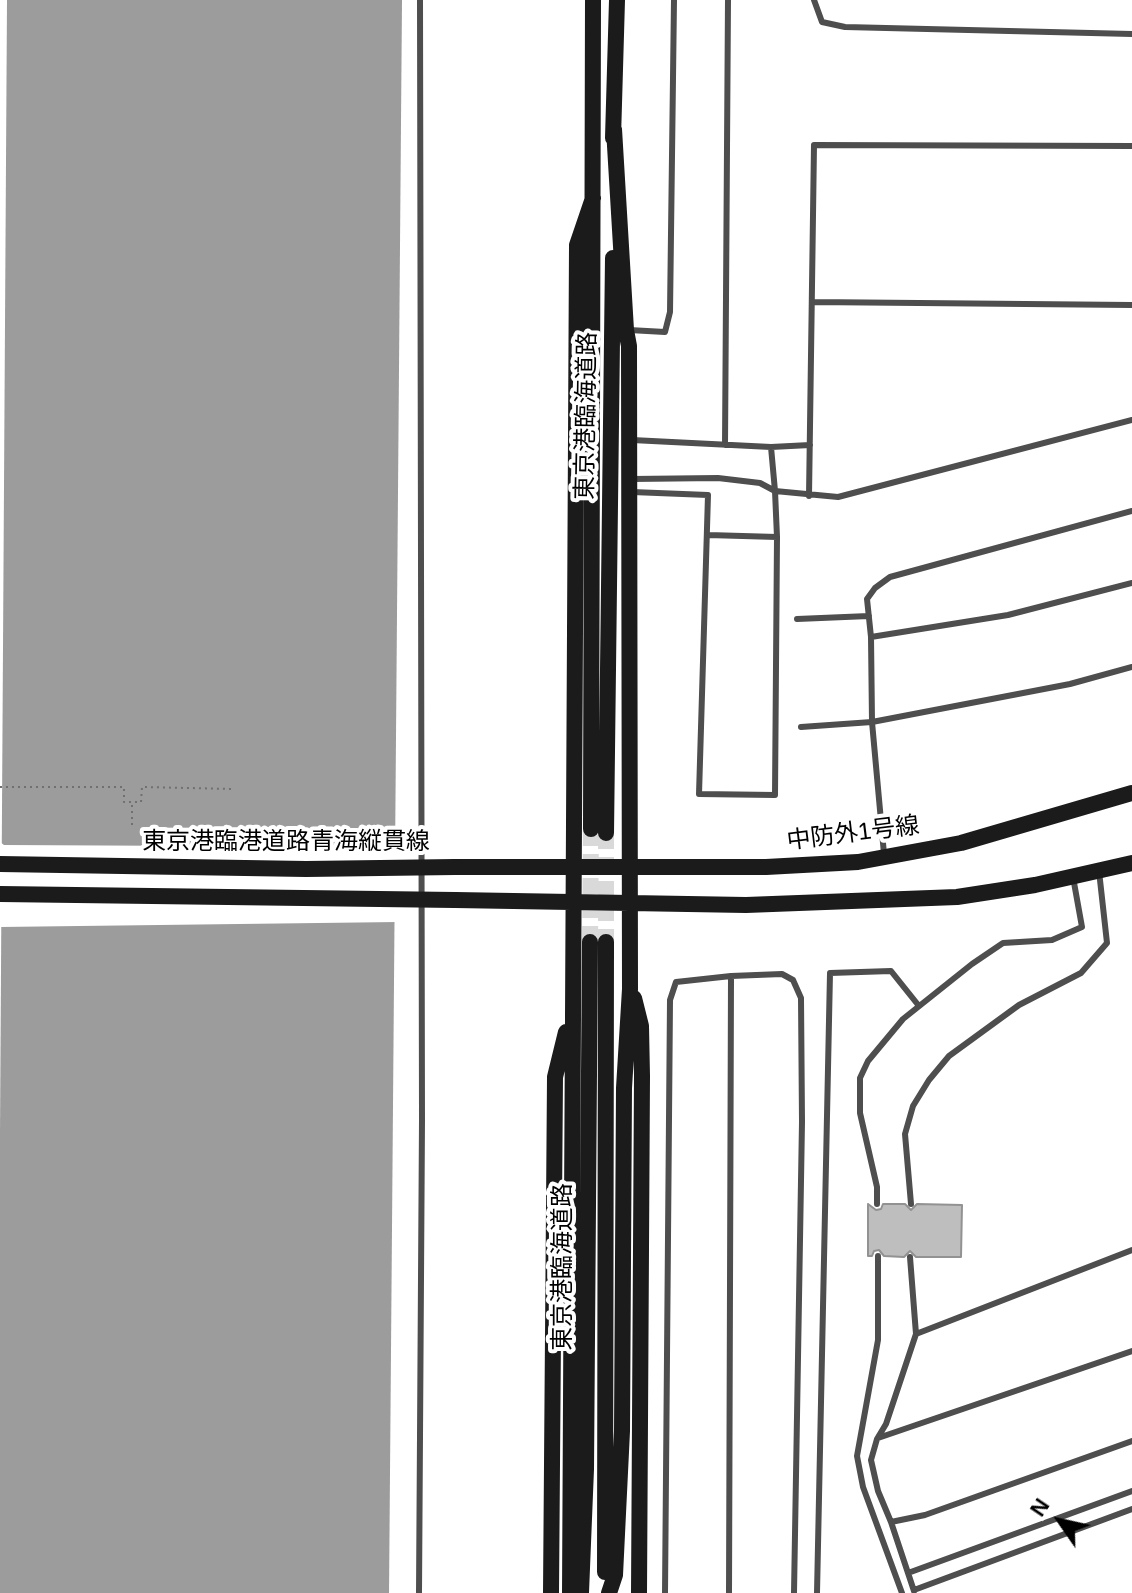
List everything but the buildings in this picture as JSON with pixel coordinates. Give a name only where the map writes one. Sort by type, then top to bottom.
[{"type":"street","name":"東京港臨海道路","points":[[593,0],[598,831],[617,0]]},
{"type":"street","points":[[607,1593],[615,1575],[622,1431],[624,1088],[631,902],[629,346],[614,129]]},
{"type":"street","points":[[570,1593],[577,245],[593,198]]},
{"type":"street","name":"中防外1号線","points":[[572,867],[810,866],[884,857],[961,843],[1132,793]]},
{"type":"street","points":[[0,894],[746,905],[943,897],[1035,885],[1132,863]]},
{"type":"street","name":"東京港臨港道路青海縦貫線","points":[[0,864],[306,869],[572,867]]},
{"type":"street","name":"東京港臨海道路","points":[[581,1593],[598,942],[607,1593]]},
{"type":"street","points":[[630,989],[638,1008],[642,1076],[639,1593]]},
{"type":"street","points":[[551,1593],[555,1077],[572,1007]]},
{"type":"lane","points":[[419,1593],[422,1135],[420,0]]},
{"type":"lane","points":[[626,330],[665,332],[670,312],[674,0]]},
{"type":"lane","points":[[725,445],[728,0]]},
{"type":"lane","points":[[814,0],[822,22],[845,27],[1132,34]]},
{"type":"lane","points":[[809,496],[814,145],[1132,146]]},
{"type":"lane","points":[[812,302],[1132,305]]},
{"type":"lane","points":[[628,486],[718,478],[760,483],[775,491],[838,497],[1132,420]]},
{"type":"lane","points":[[629,439],[771,447],[810,445]]},
{"type":"lane","points":[[628,486],[708,495],[699,794],[775,795],[777,537],[771,447]]},
{"type":"lane","points":[[884,857],[872,722],[871,637],[867,599],[875,588],[890,577],[1132,511]]},
{"type":"lane","points":[[708,535],[777,537]]},
{"type":"lane","points":[[871,637],[1008,615],[1132,583]]},
{"type":"lane","points":[[797,619],[869,616]]},
{"type":"lane","points":[[801,727],[872,722],[1070,684],[1132,667]]},
{"type":"lane","points":[[911,1204],[905,1134],[913,1106],[949,1056],[1019,1005],[1081,973],[1107,943],[1099,871]]},
{"type":"lane","points":[[877,1204],[877,1187],[860,1113],[860,1078],[868,1061],[903,1019],[1003,943],[1052,940],[1082,927],[1073,877]]},
{"type":"lane","points":[[817,1593],[830,973],[891,971],[919,1006]]},
{"type":"lane","points":[[665,1593],[670,1000],[676,982],[782,974],[793,980],[801,998],[802,1122],[794,1593]]},
{"type":"lane","points":[[729,1593],[731,976]]},
{"type":"lane","points":[[916,1334],[1132,1250]]},
{"type":"lane","points":[[878,1256],[878,1340],[857,1456],[863,1487],[902,1593]]},
{"type":"lane","points":[[910,1257],[916,1334],[871,1460],[878,1491],[914,1592],[1132,1509]]},
{"type":"lane","points":[[877,1439],[1132,1351]]},
{"type":"lane","points":[[891,1522],[925,1515],[1132,1441]]},
{"type":"lane","points":[[908,1573],[1132,1491]]},
{"type":"path","points":[[0,787],[124,787],[124,802],[141,802],[142,787],[234,789]]},
{"type":"path","points":[[132,802],[132,825]]},
{"type":"shaded area","points":[[7,0],[402,0],[389,1593],[0,1593]]},
{"type":"pier","points":[[0,842],[4,845],[399,847],[398,922],[0,927]]},
{"type":"tunnel","points":[[590,942],[591,829]]},
{"type":"tunnel","points":[[606,833],[606,942]]}]
